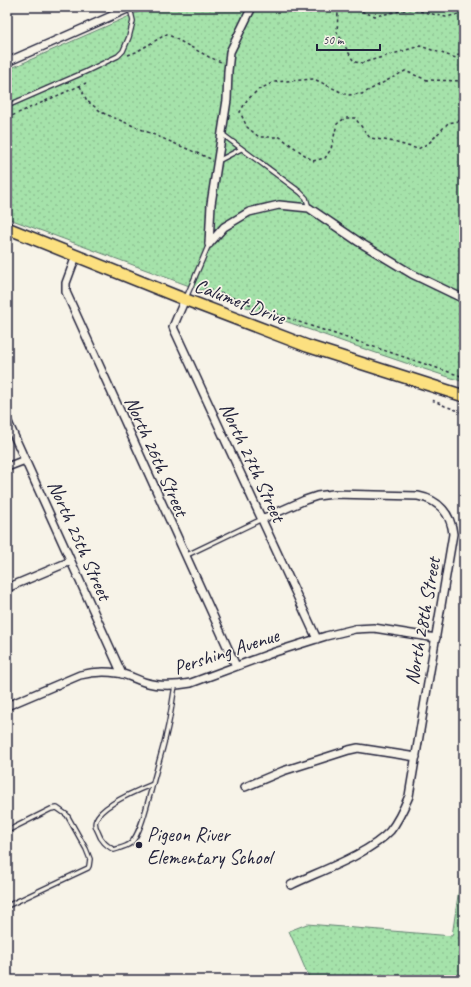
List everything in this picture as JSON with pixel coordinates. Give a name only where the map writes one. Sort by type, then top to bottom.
[{"type":"main road","name":"Calumet Drive","points":[[7,228],[307,346],[464,396]]},
{"type":"street","points":[[7,62],[130,7]]},
{"type":"street","points":[[209,244],[211,204],[227,100],[230,52],[252,7]]},
{"type":"street","points":[[209,244],[224,227],[249,212],[279,205],[309,208],[359,242],[412,274],[463,297]]},
{"type":"street","name":"North 26th Street","points":[[76,256],[66,283],[66,292],[236,666]]},
{"type":"street","name":"North 27th Street","points":[[185,299],[173,327],[316,639]]},
{"type":"street","name":"North 25th Street","points":[[7,420],[122,674]]},
{"type":"street","points":[[7,468],[25,460]]},
{"type":"street","name":"North 28th Street","points":[[262,519],[317,496],[333,494],[418,496],[430,499],[445,511],[453,534],[409,796],[399,818],[382,838],[361,852],[291,885]]},
{"type":"street","points":[[7,588],[71,561]]},
{"type":"street","name":"Pershing Avenue","points":[[7,706],[80,675],[104,672],[122,674],[154,684],[175,686],[191,683],[316,639],[363,628],[374,628],[436,638]]},
{"type":"street","points":[[246,787],[283,771],[358,748],[416,757]]},
{"type":"lane","points":[[7,106],[85,72],[121,53],[129,37],[133,21],[130,7]]},
{"type":"lane","points":[[221,133],[300,192],[306,198],[309,208]]},
{"type":"lane","points":[[217,162],[241,149]]},
{"type":"lane","points":[[185,299],[209,244]]},
{"type":"lane","points":[[185,556],[262,519]]},
{"type":"lane","points":[[153,784],[116,802],[103,810],[96,819],[95,825],[103,842],[114,850],[132,843],[144,816],[153,784],[170,717],[175,686]]},
{"type":"lane","points":[[7,830],[51,808],[57,808],[67,815],[86,849],[90,859],[90,866],[7,906]]},
{"type":"path","points":[[464,13],[446,17],[410,8],[376,16],[348,7],[338,12],[337,32],[354,62],[362,63],[420,46],[456,58],[464,47]]},
{"type":"path","points":[[121,53],[125,56],[136,52],[167,34],[209,57],[228,65]]},
{"type":"path","points":[[464,81],[427,80],[405,72],[362,94],[347,95],[314,79],[274,82],[258,90],[247,100],[240,112],[247,127],[259,137],[280,137],[313,161],[325,158],[331,149],[337,124],[345,118],[356,118],[370,138],[390,141],[418,149],[430,142],[448,123],[464,120]]},
{"type":"path","points":[[7,118],[86,83]]},
{"type":"path","points":[[80,86],[88,101],[103,113],[217,162]]},
{"type":"path","points":[[203,287],[306,325],[464,378]]},
{"type":"path","points":[[432,400],[464,413]]},
{"type":"path","points":[[282,980],[287,977],[291,978],[292,980]]},
{"type":"green space","points":[[150,7],[464,7],[464,382],[349,344],[7,218],[7,70]]},
{"type":"green space","points":[[464,855],[464,980],[310,980],[289,931],[307,924],[452,936]]},
{"type":"place","name":"Pigeon River Elementary School","points":[[139,845]]}]
